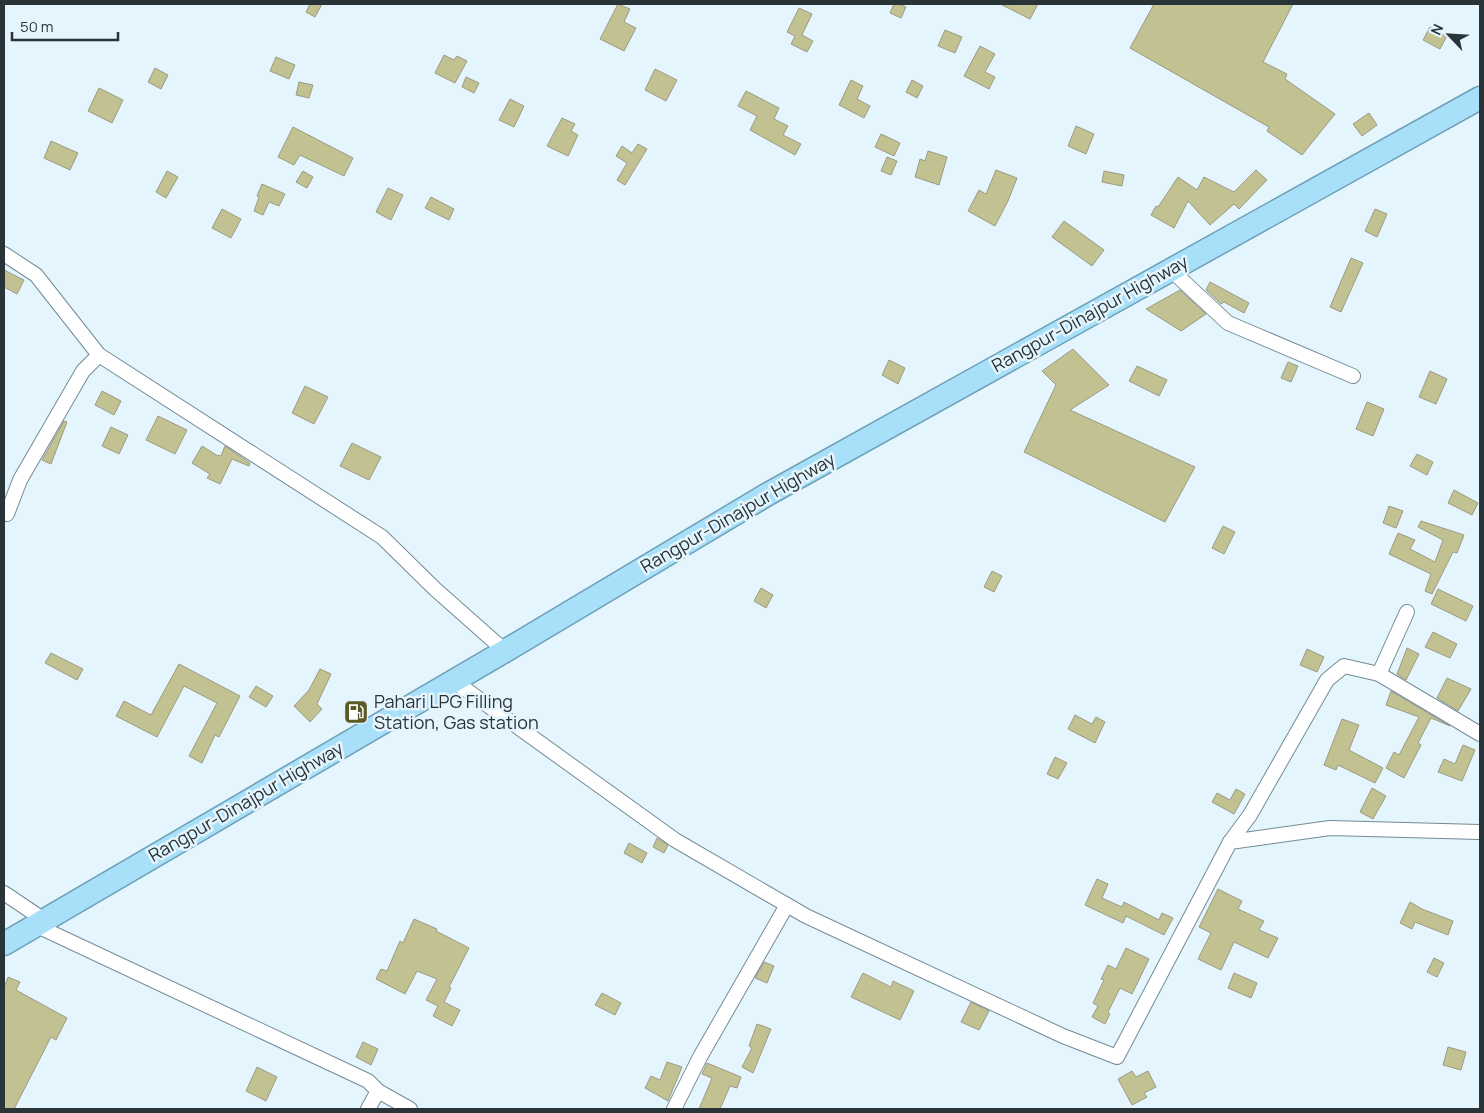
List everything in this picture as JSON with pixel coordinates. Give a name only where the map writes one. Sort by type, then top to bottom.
[{"type":"highway","name":"Rangpur-Dinajpur Highway","points":[[4,944],[454,681],[768,494],[1480,98]]},
{"type":"street","points":[[4,254],[36,275],[98,355],[382,537],[435,589],[504,651]]},
{"type":"street","points":[[1171,270],[1228,323],[1353,376]]},
{"type":"street","points":[[7,514],[20,480],[83,372],[98,355]]},
{"type":"street","points":[[1378,674],[1407,612]]},
{"type":"street","points":[[454,681],[675,840],[806,916],[1063,1036],[1117,1057],[1230,842],[1250,815],[1327,680],[1344,666],[1378,674],[1480,734]]},
{"type":"street","points":[[1230,842],[1330,828],[1480,832]]},
{"type":"street","points":[[4,893],[40,923],[368,1081],[378,1091],[410,1109]]},
{"type":"street","points":[[674,1109],[700,1058],[787,905]]},
{"type":"street","points":[[368,1109],[378,1091]]},
{"type":"building","points":[[310,4],[322,4],[315,17],[306,12]]},
{"type":"building","points":[[618,4],[630,9],[624,22],[636,28],[624,51],[600,39]]},
{"type":"building","points":[[894,4],[906,7],[901,18],[890,13]]},
{"type":"building","points":[[1000,4],[1038,4],[1030,19]]},
{"type":"building","points":[[1154,4],[1293,4],[1263,62],[1287,74],[1285,79],[1335,114],[1302,155],[1267,131],[1269,127],[1130,48]]},
{"type":"building","points":[[799,8],[812,14],[802,35],[813,41],[807,52],[791,44],[795,36],[787,32]]},
{"type":"building","points":[[1430,27],[1447,36],[1440,49],[1423,40]]},
{"type":"building","points":[[945,30],[962,37],[955,53],[938,46]]},
{"type":"building","points":[[980,46],[995,54],[985,72],[995,77],[989,89],[964,76]]},
{"type":"building","points":[[444,55],[454,60],[457,56],[467,61],[455,83],[435,73]]},
{"type":"building","points":[[276,57],[295,65],[289,79],[270,71]]},
{"type":"building","points":[[155,68],[168,75],[161,89],[148,82]]},
{"type":"building","points":[[655,69],[677,80],[666,101],[645,90]]},
{"type":"building","points":[[466,77],[479,83],[474,93],[462,87]]},
{"type":"building","points":[[851,80],[863,86],[857,99],[870,106],[864,118],[839,105]]},
{"type":"building","points":[[912,80],[923,86],[917,98],[906,92]]},
{"type":"building","points":[[299,82],[313,85],[309,98],[296,95]]},
{"type":"building","points":[[99,88],[123,100],[112,123],[88,111]]},
{"type":"building","points":[[746,91],[779,108],[774,119],[788,126],[783,135],[801,144],[795,155],[750,130],[757,116],[738,106]]},
{"type":"building","points":[[510,99],[524,106],[514,127],[499,120]]},
{"type":"building","points":[[1369,113],[1377,125],[1362,136],[1353,124]]},
{"type":"building","points":[[562,118],[575,124],[571,131],[578,135],[568,156],[547,146]]},
{"type":"building","points":[[1076,126],[1094,134],[1086,154],[1068,146]]},
{"type":"building","points":[[293,127],[353,158],[344,176],[300,155],[294,165],[278,157]]},
{"type":"building","points":[[881,134],[900,143],[894,156],[875,147]]},
{"type":"building","points":[[51,141],[78,153],[70,170],[44,158]]},
{"type":"building","points":[[638,144],[647,149],[625,185],[617,180],[627,163],[616,156],[622,146],[632,153]]},
{"type":"building","points":[[928,151],[947,157],[939,185],[915,177],[920,159],[925,161]]},
{"type":"building","points":[[887,157],[897,161],[891,175],[881,171]]},
{"type":"building","points":[[996,170],[1017,178],[995,226],[968,211],[979,190],[986,194]]},
{"type":"building","points":[[1256,170],[1267,180],[1239,209],[1234,204],[1210,225],[1188,201],[1174,228],[1151,215],[1178,177],[1197,190],[1204,177],[1234,192]]},
{"type":"building","points":[[167,171],[178,177],[166,198],[156,192]]},
{"type":"building","points":[[303,171],[313,177],[307,188],[296,182]]},
{"type":"building","points":[[1104,171],[1124,175],[1122,186],[1102,182]]},
{"type":"building","points":[[262,184],[285,194],[279,206],[269,202],[263,215],[254,211]]},
{"type":"building","points":[[388,188],[403,195],[391,220],[376,212]]},
{"type":"building","points":[[431,197],[454,209],[449,220],[425,208]]},
{"type":"building","points":[[222,209],[241,219],[231,238],[212,228]]},
{"type":"building","points":[[1375,209],[1387,214],[1377,237],[1365,231]]},
{"type":"building","points":[[1064,221],[1104,250],[1092,266],[1052,237]]},
{"type":"building","points":[[1351,258],[1363,263],[1341,312],[1330,307]]},
{"type":"building","points":[[4,270],[24,280],[17,294],[4,287]]},
{"type":"building","points":[[1210,282],[1249,303],[1244,313],[1224,302],[1221,304],[1206,290]]},
{"type":"building","points":[[1180,290],[1206,314],[1181,331],[1146,309]]},
{"type":"building","points":[[1073,349],[1109,385],[1070,410],[1195,467],[1165,522],[1024,452],[1056,385],[1042,371]]},
{"type":"building","points":[[889,360],[905,368],[898,384],[882,375]]},
{"type":"building","points":[[1288,362],[1298,366],[1291,382],[1281,378]]},
{"type":"building","points":[[1137,366],[1167,380],[1159,396],[1129,381]]},
{"type":"building","points":[[1430,371],[1447,379],[1436,404],[1419,397]]},
{"type":"building","points":[[305,386],[328,397],[314,424],[292,413]]},
{"type":"building","points":[[102,391],[121,401],[114,415],[95,405]]},
{"type":"building","points":[[1367,402],[1384,409],[1373,436],[1356,429]]},
{"type":"building","points":[[158,416],[187,430],[175,454],[146,440]]},
{"type":"building","points":[[64,421],[67,422],[51,464],[42,460]]},
{"type":"building","points":[[111,427],[128,435],[119,454],[102,446]]},
{"type":"building","points":[[352,443],[381,457],[369,480],[340,466]]},
{"type":"building","points":[[202,446],[221,456],[225,446],[250,463],[249,466],[232,459],[220,484],[207,478],[210,474],[192,463]]},
{"type":"building","points":[[1417,454],[1433,462],[1427,475],[1410,466]]},
{"type":"building","points":[[1454,490],[1478,503],[1472,515],[1448,503]]},
{"type":"building","points":[[1389,506],[1403,511],[1396,528],[1383,523]]},
{"type":"building","points":[[1421,521],[1464,535],[1457,553],[1453,552],[1432,594],[1425,591],[1431,574],[1389,554],[1398,533],[1415,540],[1410,549],[1435,562],[1443,540],[1418,527]]},
{"type":"building","points":[[1223,526],[1235,532],[1224,554],[1212,548]]},
{"type":"building","points":[[992,571],[1002,576],[994,592],[984,587]]},
{"type":"building","points":[[761,588],[773,595],[766,608],[754,601]]},
{"type":"building","points":[[1438,589],[1473,606],[1466,621],[1431,604]]},
{"type":"building","points":[[1433,632],[1457,644],[1450,658],[1425,647]]},
{"type":"building","points":[[1407,648],[1419,654],[1406,680],[1397,674]]},
{"type":"building","points":[[1307,649],[1324,657],[1317,672],[1300,665]]},
{"type":"building","points":[[51,653],[83,669],[77,680],[45,663]]},
{"type":"building","points":[[179,664],[240,696],[219,737],[215,735],[202,763],[189,756],[217,703],[184,686],[157,737],[116,716],[124,701],[151,715]]},
{"type":"building","points":[[320,669],[331,674],[317,704],[322,709],[310,722],[294,706],[309,690]]},
{"type":"building","points":[[1447,678],[1471,689],[1458,711],[1437,698]]},
{"type":"building","points":[[256,686],[273,696],[266,707],[249,697]]},
{"type":"building","points":[[1391,691],[1450,726],[1431,718],[1418,743],[1421,745],[1404,778],[1386,768],[1394,752],[1399,755],[1419,717],[1386,705]]},
{"type":"building","points":[[1075,715],[1092,724],[1096,717],[1105,722],[1095,743],[1068,729]]},
{"type":"building","points":[[1342,719],[1359,725],[1349,750],[1383,768],[1375,783],[1338,765],[1336,770],[1324,765]]},
{"type":"building","points":[[1463,745],[1475,750],[1462,781],[1438,772],[1444,759],[1455,764]]},
{"type":"building","points":[[1055,757],[1067,763],[1058,779],[1047,774]]},
{"type":"building","points":[[1372,788],[1386,796],[1373,819],[1360,812]]},
{"type":"building","points":[[1236,789],[1245,794],[1234,814],[1212,802],[1217,793],[1230,800]]},
{"type":"building","points":[[657,838],[668,845],[664,853],[653,847]]},
{"type":"building","points":[[629,843],[647,853],[642,863],[624,853]]},
{"type":"building","points":[[1097,879],[1108,884],[1102,898],[1122,907],[1124,902],[1159,920],[1162,913],[1173,918],[1164,935],[1126,916],[1123,923],[1085,905]]},
{"type":"building","points":[[1218,889],[1242,901],[1238,909],[1264,921],[1259,930],[1278,938],[1268,958],[1234,942],[1221,970],[1198,959],[1211,933],[1199,927]]},
{"type":"building","points":[[1410,902],[1422,909],[1453,921],[1448,935],[1415,922],[1412,929],[1400,923]]},
{"type":"building","points":[[414,919],[437,929],[436,931],[469,948],[449,987],[451,988],[444,1002],[460,1010],[452,1026],[433,1016],[438,1006],[426,1000],[437,979],[417,971],[405,994],[376,979],[381,969],[387,971],[400,941],[403,943]]},
{"type":"building","points":[[1126,948],[1149,959],[1132,994],[1120,988],[1108,1012],[1110,1014],[1105,1024],[1092,1017],[1098,1006],[1093,1003],[1104,980],[1101,979],[1108,965],[1116,969]]},
{"type":"building","points":[[1434,958],[1444,963],[1437,977],[1427,972]]},
{"type":"building","points":[[764,962],[774,966],[767,983],[755,978]]},
{"type":"building","points":[[863,973],[891,987],[893,981],[914,991],[900,1020],[851,997]]},
{"type":"building","points":[[1234,973],[1257,983],[1251,998],[1228,988]]},
{"type":"building","points":[[8,977],[20,982],[16,990],[67,1018],[56,1040],[51,1037],[14,1109],[4,1109],[4,988]]},
{"type":"building","points":[[602,993],[621,1003],[615,1015],[595,1005]]},
{"type":"building","points":[[971,1002],[989,1011],[979,1030],[961,1022]]},
{"type":"building","points":[[757,1024],[771,1029],[753,1073],[742,1067],[752,1048],[749,1046]]},
{"type":"building","points":[[363,1042],[378,1049],[371,1065],[356,1057]]},
{"type":"building","points":[[1448,1047],[1466,1052],[1461,1070],[1443,1065]]},
{"type":"building","points":[[667,1062],[682,1067],[668,1101],[645,1088],[651,1076],[660,1080]]},
{"type":"building","points":[[707,1063],[741,1077],[737,1088],[730,1086],[720,1109],[699,1109],[712,1078],[702,1074]]},
{"type":"building","points":[[257,1067],[277,1077],[266,1101],[246,1091]]},
{"type":"building","points":[[1132,1071],[1136,1077],[1148,1071],[1156,1087],[1144,1093],[1147,1097],[1132,1105],[1118,1079]]},
{"type":"place","name":"Pahari LPG Filling Station, Gas station","points":[[356,712]]}]
